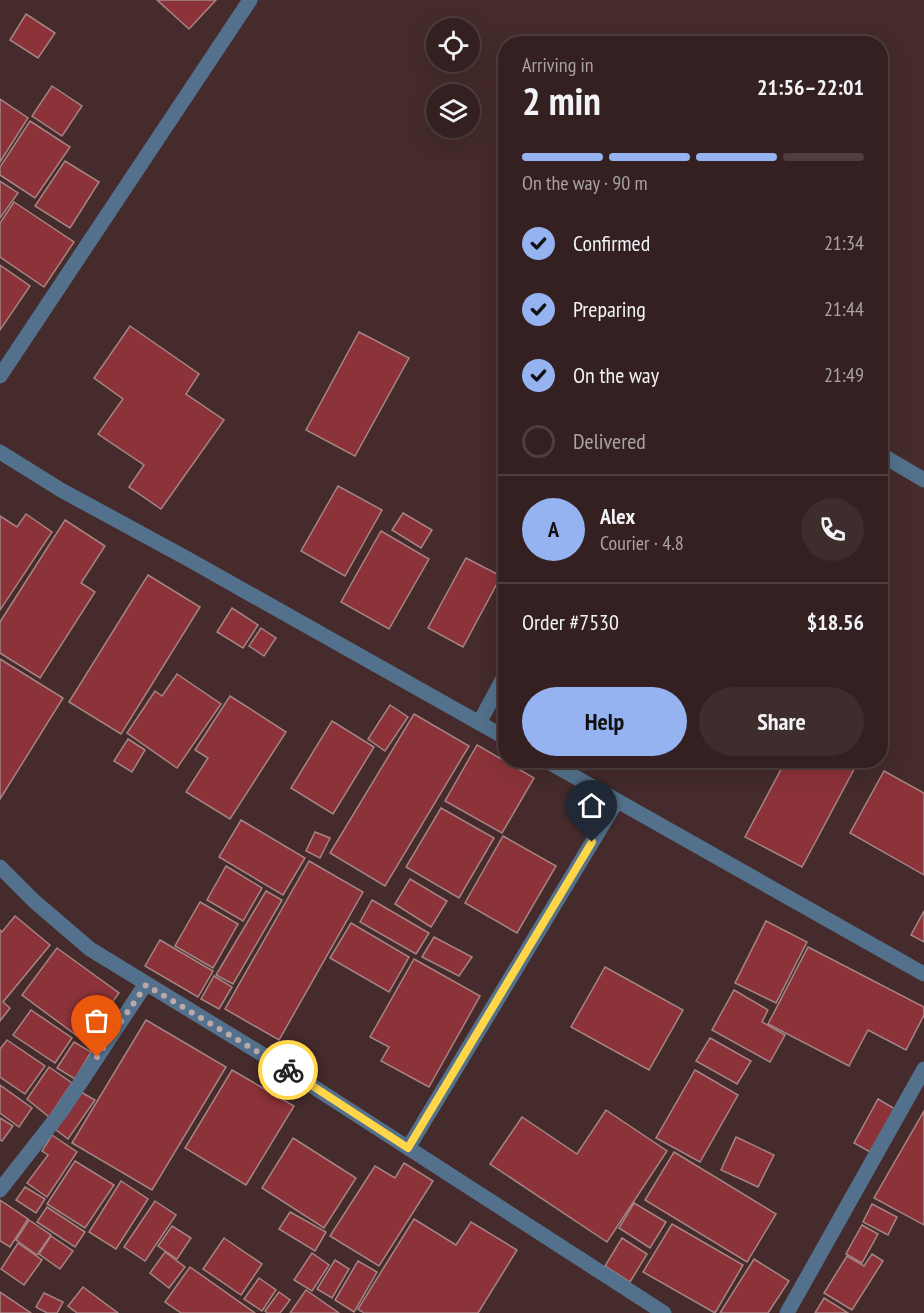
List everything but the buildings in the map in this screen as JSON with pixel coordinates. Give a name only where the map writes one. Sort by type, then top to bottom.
[{"type":"street","points":[[0,376],[250,0]]},
{"type":"street","points":[[0,452],[60,490],[188,559],[498,734]]},
{"type":"street","points":[[888,459],[924,480]]},
{"type":"street","points":[[479,723],[498,688]]},
{"type":"street","points":[[559,768],[924,974]]},
{"type":"street","points":[[408,1148],[617,801]]},
{"type":"street","points":[[0,867],[34,901],[90,950],[279,1064],[664,1313]]},
{"type":"street","points":[[0,1190],[61,1112],[146,985]]},
{"type":"street","points":[[788,1313],[924,1069]]},
{"type":"way so far","points":[[97,1057],[146,985],[288,1070]]},
{"type":"route","points":[[288,1070],[408,1148],[592,842]]}]
